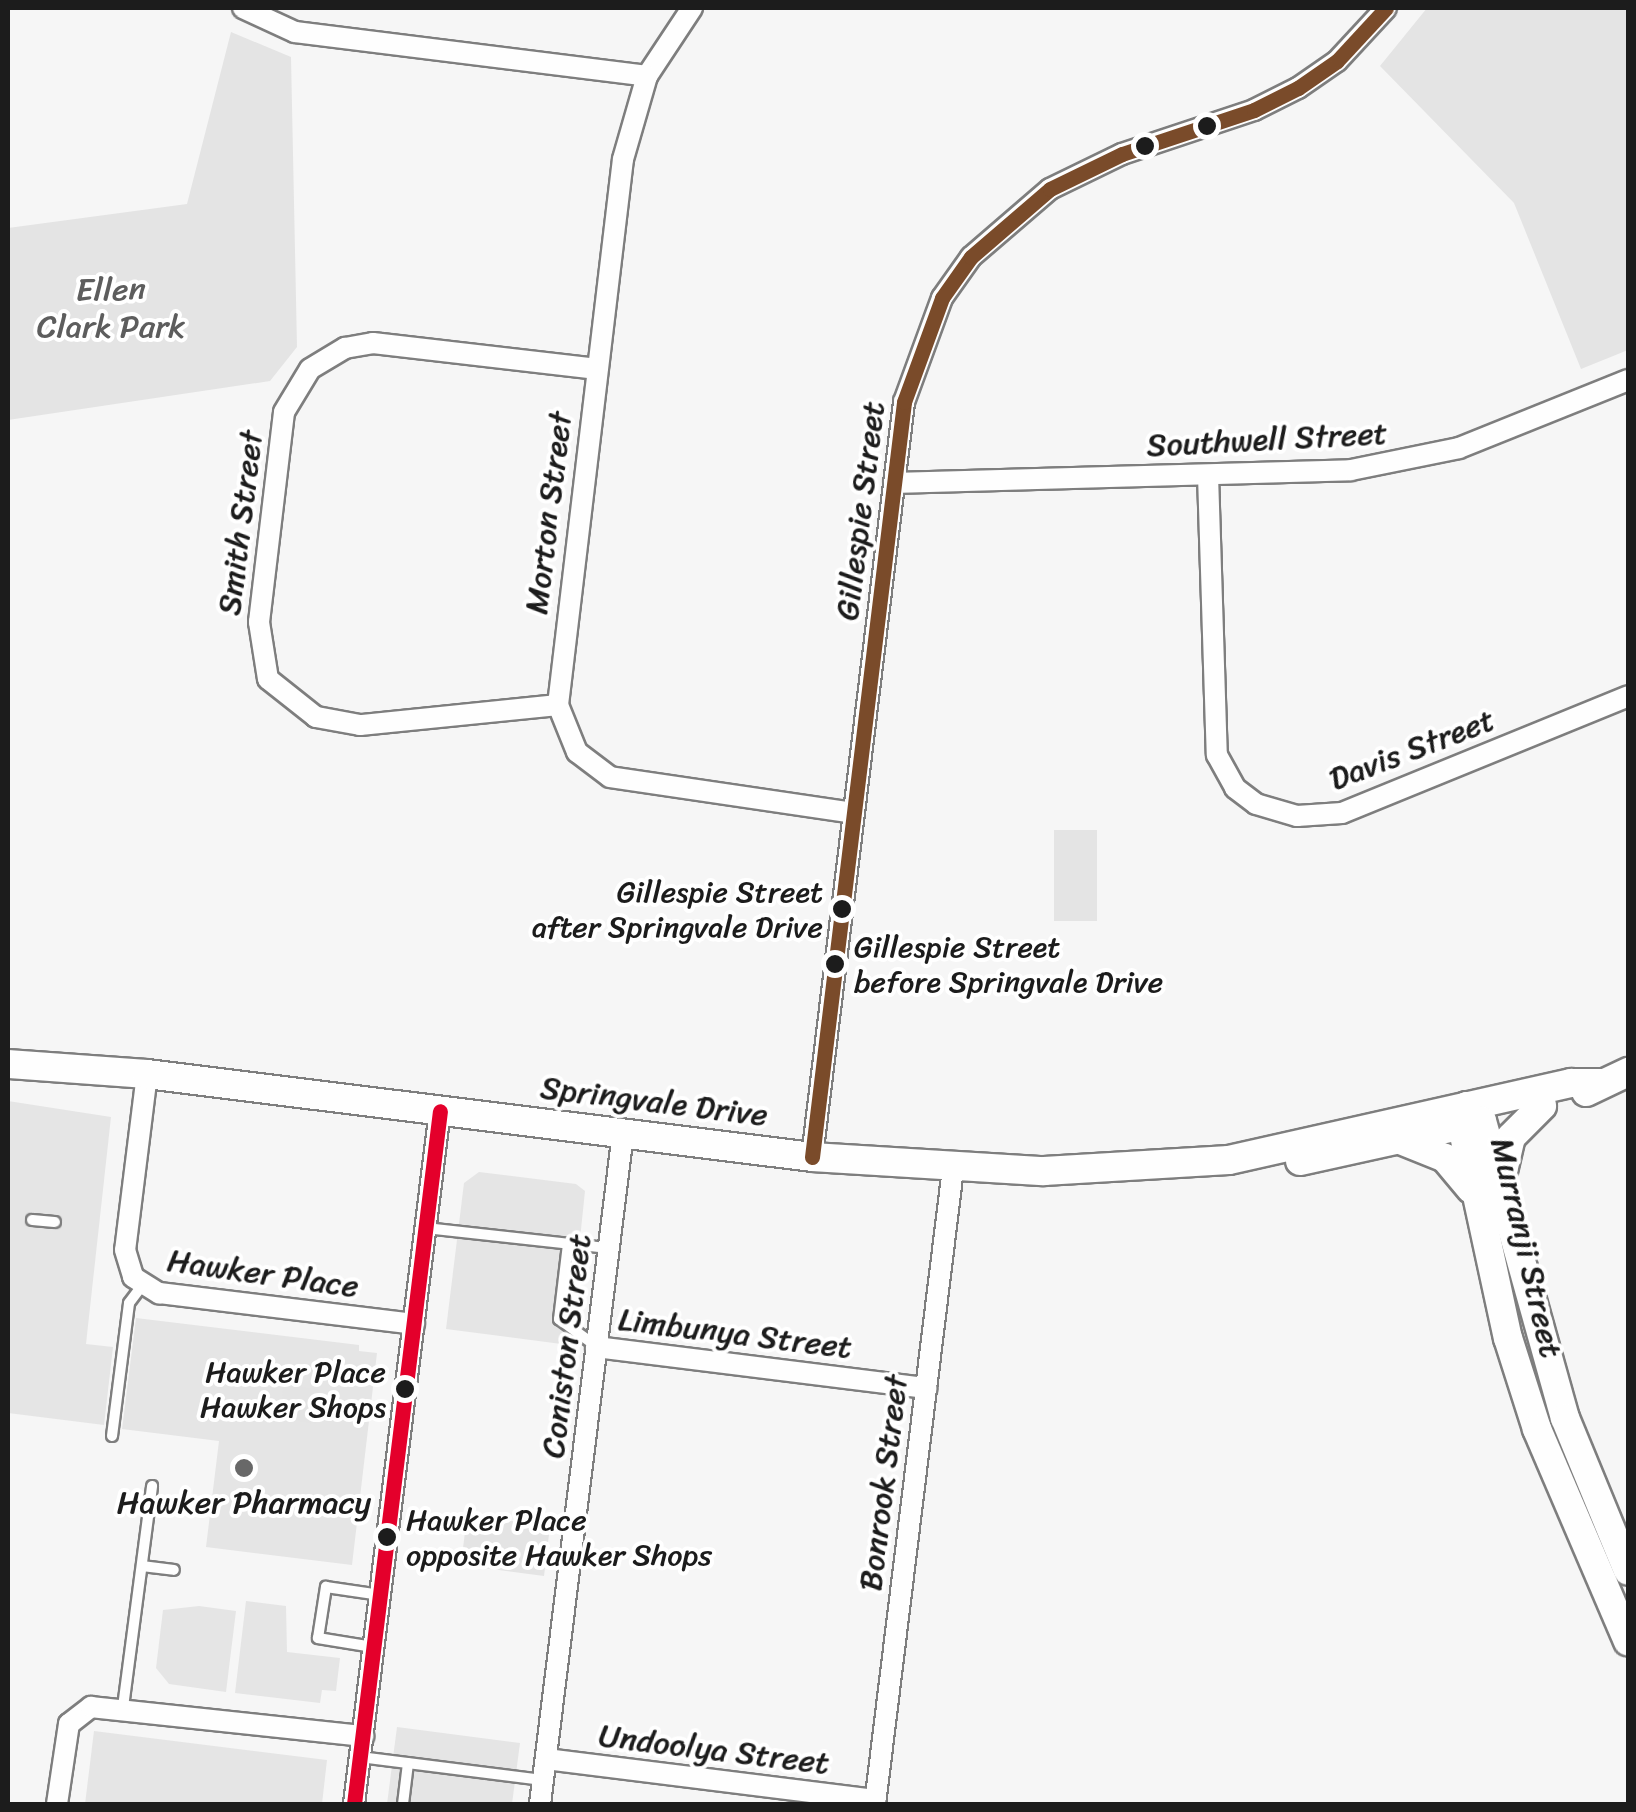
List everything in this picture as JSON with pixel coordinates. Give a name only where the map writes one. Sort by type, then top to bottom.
[{"type":"main road","name":"Springvale Drive","points":[[8,1046],[72,1066]]},
{"type":"main road","name":"Springvale Drive","points":[[8,1064],[147,1074],[812,1157],[953,1169],[1229,1160],[1542,1106],[1628,1072]]},
{"type":"main road","name":"Springvale Drive","points":[[1229,1160],[1276,1166],[1403,1141],[1571,1083],[1601,1083]]},
{"type":"main road","points":[[1403,1141],[1445,1158],[1489,1195],[1511,1137],[1542,1106]]},
{"type":"main road","name":"Murranji Street","points":[[1470,1118],[1489,1195],[1566,1418],[1628,1571]]},
{"type":"main road","name":"Murranji Street","points":[[1489,1195],[1508,1338],[1537,1428],[1628,1641]]},
{"type":"street","points":[[243,8],[295,32],[647,76]]},
{"type":"street","name":"Morton Street","points":[[692,8],[647,76],[623,160],[558,704],[577,752],[610,778],[853,813]]},
{"type":"street","name":"Gillespie Street","points":[[812,1157],[905,396],[922,342],[962,271],[1008,221],[1073,176],[1298,88],[1337,61],[1386,8]]},
{"type":"street","name":"Smith Street","points":[[558,704],[360,726],[316,718],[268,679],[258,649],[261,603],[284,412],[310,369],[332,354],[373,343],[597,369]]},
{"type":"street","name":"Southwell Street","points":[[894,484],[1208,475],[1405,462],[1628,380]]},
{"type":"street","name":"Davis Street","points":[[1208,475],[1216,755],[1235,788],[1256,804],[1297,816],[1342,813],[1628,696]]},
{"type":"street","name":"Hawker Place","points":[[147,1074],[126,1250],[126,1264],[142,1286],[414,1324]]},
{"type":"street","points":[[354,1804],[440,1111]]},
{"type":"street","name":"Coniston Street","points":[[540,1804],[623,1133]]},
{"type":"street","name":"Bonrook Street","points":[[875,1802],[953,1169]]},
{"type":"street","name":"Limbunya Street","points":[[596,1347],[926,1388]]},
{"type":"street","points":[[57,1804],[69,1724],[91,1707],[123,1707],[362,1747]]},
{"type":"street","name":"Undoolya Street","points":[[544,1770],[875,1802]]},
{"type":"lane","points":[[32,1220],[56,1222]]},
{"type":"lane","points":[[426,1228],[609,1248]]},
{"type":"lane","points":[[568,1244],[559,1319],[596,1347]]},
{"type":"lane","points":[[112,1436],[129,1303],[142,1286]]},
{"type":"lane","points":[[123,1707],[152,1486]]},
{"type":"lane","points":[[142,1566],[174,1570]]},
{"type":"lane","points":[[374,1647],[318,1638],[326,1587],[380,1596]]},
{"type":"lane","points":[[362,1747],[408,1763],[544,1770]]},
{"type":"lane","points":[[403,1804],[408,1763]]},
{"type":"shaded area","points":[[8,1101],[111,1117],[86,1344],[113,1347],[104,1425],[8,1413]]},
{"type":"shaded area","points":[[479,1172],[576,1184],[585,1191],[569,1345],[446,1329],[464,1183]]},
{"type":"shaded area","points":[[136,1318],[359,1345],[359,1351],[377,1353],[352,1565],[206,1547],[219,1441],[122,1429]]},
{"type":"shaded area","points":[[246,1601],[286,1606],[287,1652],[340,1658],[336,1691],[322,1690],[320,1703],[235,1693]]},
{"type":"shaded area","points":[[199,1606],[236,1611],[226,1692],[169,1684],[156,1668],[163,1610]]},
{"type":"shaded area","points":[[397,1727],[520,1743],[512,1804],[387,1804]]},
{"type":"shaded area","points":[[94,1731],[327,1760],[322,1804],[85,1804]]},
{"type":"green space","points":[[1427,8],[1628,8],[1628,350],[1581,369],[1514,203],[1380,66]]},
{"type":"green space","name":"Ellen Clark Park","points":[[231,32],[291,57],[297,347],[270,381],[8,420],[8,228],[187,204]]},
{"type":"green space","points":[[1054,830],[1097,830],[1097,921],[1054,921]]},
{"type":"green space","points":[[283,1385],[319,1389],[316,1424],[299,1421],[282,1400]]},
{"type":"green space","points":[[467,1515],[550,1526],[544,1576],[461,1565]]},
{"type":"transit line","points":[[812,1157],[904,402],[942,298],[971,257],[1050,189],[1122,154],[1254,110],[1298,88],[1337,61],[1386,8]]},
{"type":"transit line","points":[[354,1804],[440,1111]]},
{"type":"place","name":"Gillespie Street after Springvale Drive","points":[[842,909]]},
{"type":"place","name":"Gillespie Street before Springvale Drive","points":[[835,964]]},
{"type":"place","name":"Hawker Place Hawker Shops","points":[[405,1389]]},
{"type":"place","name":"Hawker Pharmacy","points":[[244,1468]]},
{"type":"place","name":"Hawker Place opposite Hawker Shops","points":[[387,1537]]}]
